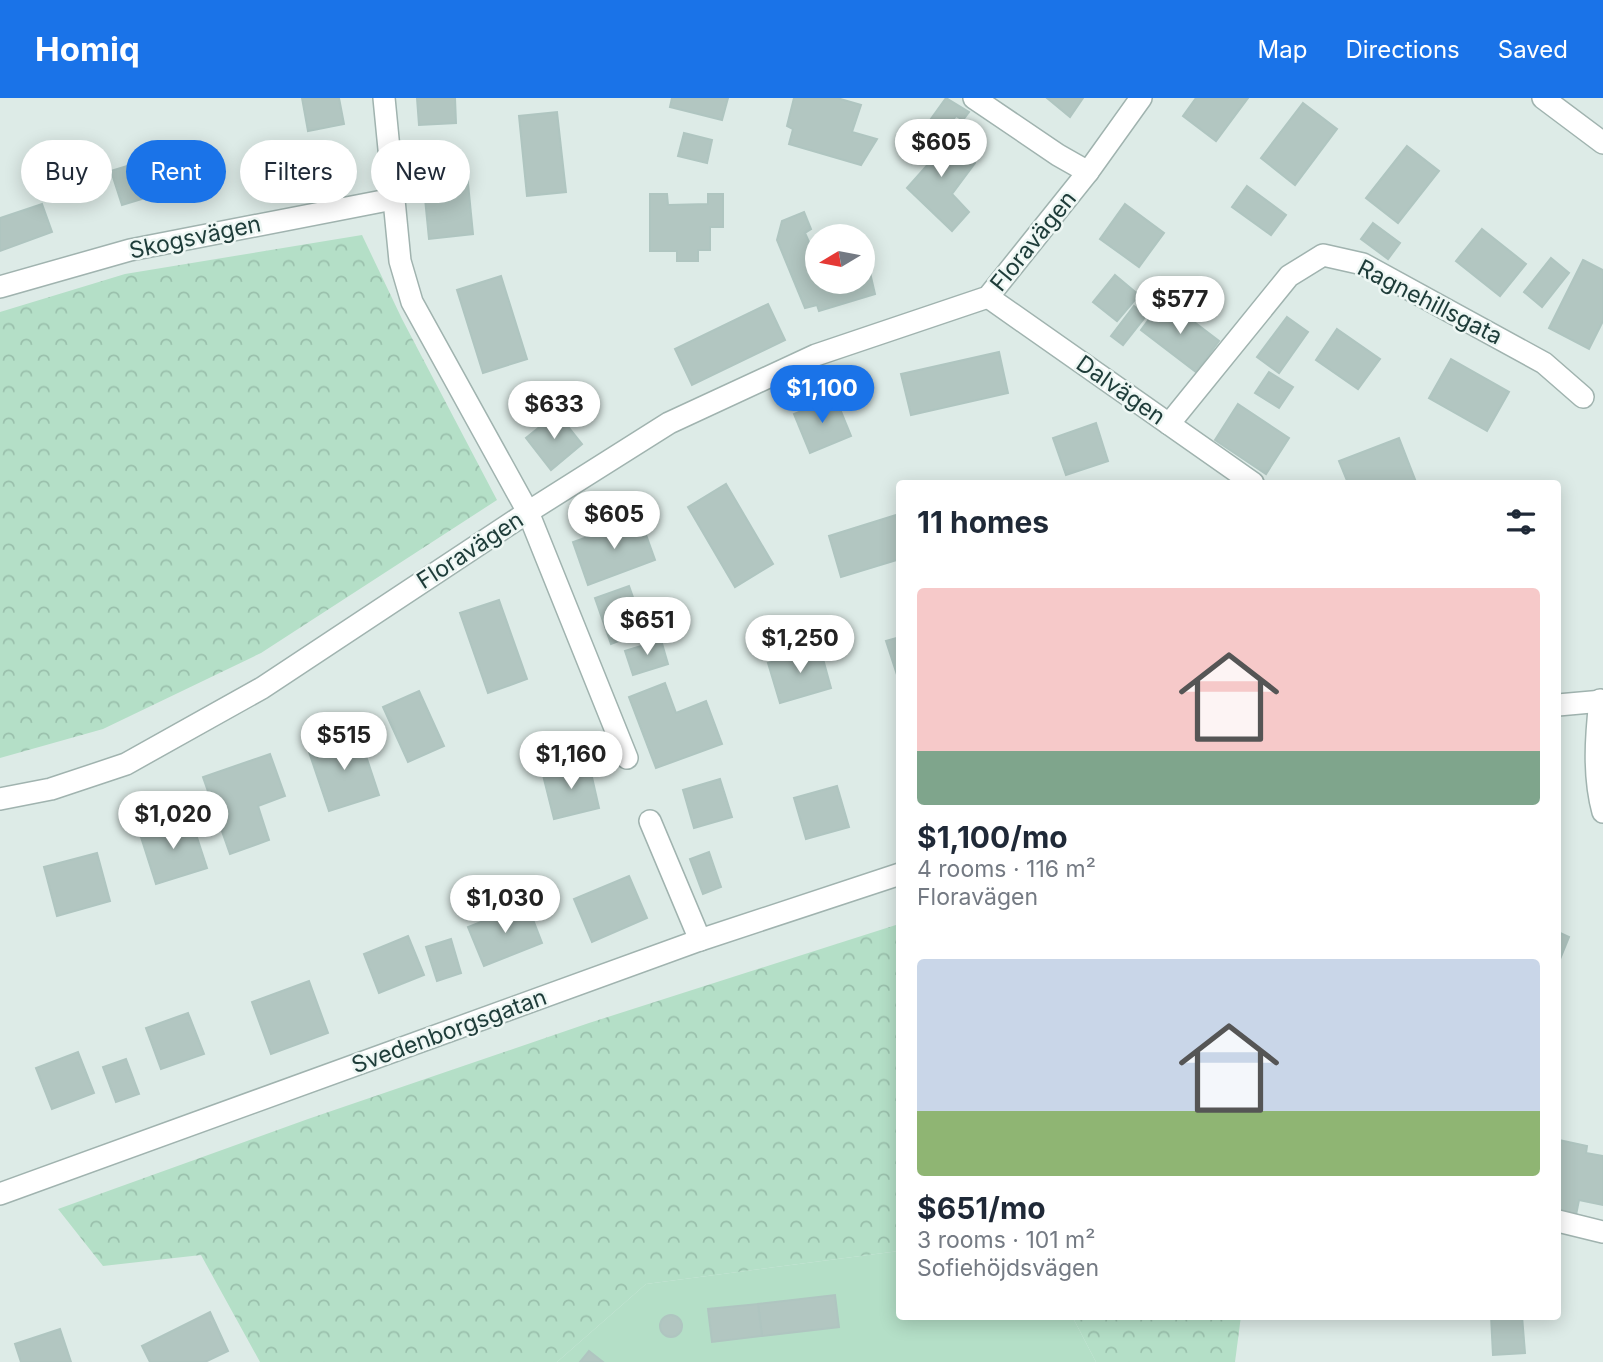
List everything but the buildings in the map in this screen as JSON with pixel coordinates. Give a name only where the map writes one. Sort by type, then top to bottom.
[{"type":"street","points":[[384,98],[388,140]]},
{"type":"street","points":[[974,98],[1088,172]]},
{"type":"street","name":"Floravägen","points":[[0,799],[51,789],[126,764],[262,688],[528,512],[669,423],[816,355],[988,297],[1088,172],[1141,98]]},
{"type":"street","points":[[1543,98],[1603,143]]},
{"type":"street","name":"Skogsvägen","points":[[0,287],[130,250],[372,203]]},
{"type":"street","points":[[393,203],[400,261],[412,302],[528,512],[628,758]]},
{"type":"street","name":"Ragnehillsgata","points":[[1169,424],[1289,276],[1323,255],[1363,264],[1532,356],[1583,397]]},
{"type":"street","name":"Dalvägen","points":[[988,297],[1249,480]]},
{"type":"street","points":[[1561,705],[1601,701],[1597,769],[1603,811]]},
{"type":"street","points":[[650,821],[700,940]]},
{"type":"street","name":"Svedenborgsgatan","points":[[0,1194],[700,940],[896,875]]},
{"type":"street","points":[[1561,1222],[1603,1232]]},
{"type":"green space","points":[[362,235],[402,319],[497,500],[261,653],[103,729],[0,758],[0,312],[125,274]]},
{"type":"green space","points":[[896,925],[896,1251],[646,1284],[557,1362],[260,1362],[201,1255],[103,1266],[58,1209],[308,1119],[589,1023]]},
{"type":"green space","points":[[896,1251],[896,1320],[1074,1320],[1096,1362],[557,1362],[646,1284]]},
{"type":"green space","points":[[1074,1320],[1240,1320],[1235,1362],[1096,1362]]}]
